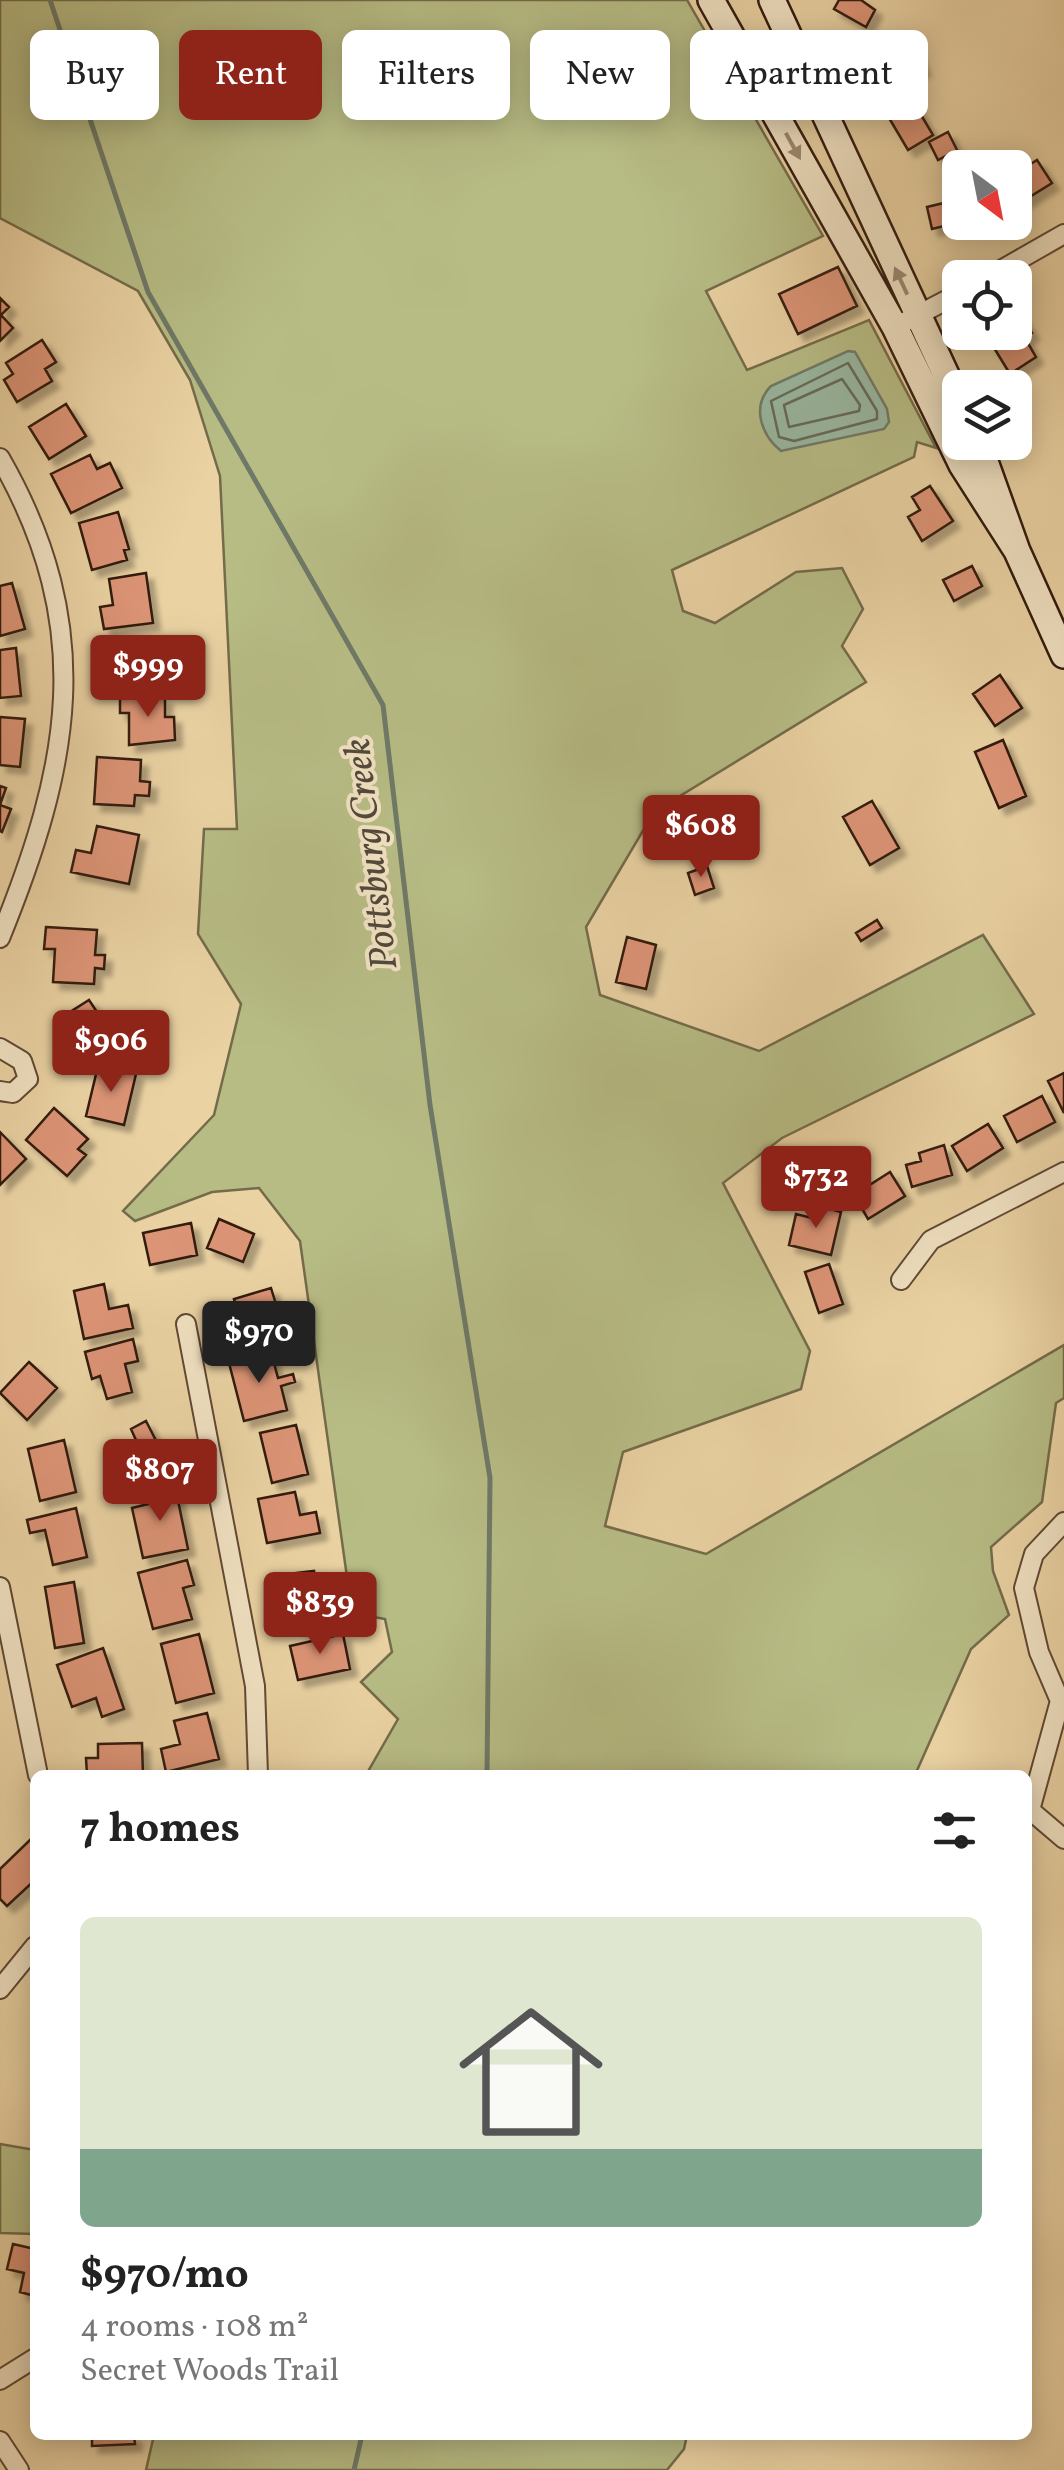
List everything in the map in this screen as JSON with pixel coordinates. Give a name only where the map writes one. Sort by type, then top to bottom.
[{"type":"main road","points":[[711,0],[942,377]]},
{"type":"main road","points":[[772,0],[907,322],[962,465],[1017,550]]},
{"type":"main road","points":[[984,460],[1017,550],[1064,655]]},
{"type":"street","points":[[1018,260],[1064,234]]},
{"type":"street","points":[[907,322],[942,303]]},
{"type":"street","points":[[0,458],[34,526],[58,624],[62,727],[51,797],[37,846],[0,938]]},
{"type":"street","points":[[0,1048],[22,1061],[28,1080],[13,1094],[0,1091]]},
{"type":"street","points":[[901,1280],[932,1240],[1064,1172]]},
{"type":"street","points":[[186,1324],[255,1686],[258,1770]]},
{"type":"street","points":[[1032,1803],[1060,1702],[1039,1652],[1024,1588],[1034,1554],[1064,1522]]},
{"type":"street","points":[[0,1588],[37,1770]]},
{"type":"street","points":[[1032,1812],[1064,1839]]},
{"type":"street","points":[[0,1989],[30,1952]]},
{"type":"street","points":[[0,2380],[30,2361]]},
{"type":"street","points":[[0,2440],[20,2470]]},
{"type":"green space","points":[[0,0],[687,0],[704,30],[690,30],[690,120],[756,120],[823,236],[706,291],[747,370],[869,320],[936,448],[917,442],[914,457],[672,570],[683,611],[715,623],[796,572],[842,568],[863,609],[842,646],[866,682],[654,812],[586,927],[600,995],[759,1051],[983,935],[1034,1014],[782,1138],[723,1183],[810,1351],[801,1389],[623,1452],[605,1526],[706,1554],[1064,1345],[1064,1398],[1056,1403],[1042,1502],[991,1547],[993,1571],[1009,1615],[971,1649],[917,1770],[369,1770],[398,1719],[361,1682],[392,1652],[385,1619],[352,1613],[300,1241],[259,1188],[212,1192],[135,1221],[123,1211],[214,1115],[241,1004],[198,934],[204,829],[237,829],[220,476],[190,380],[138,291],[0,218]]},
{"type":"green space","points":[[0,2144],[30,2149],[30,2234],[0,2233]]},
{"type":"green space","points":[[153,2440],[686,2440],[684,2449],[667,2470],[146,2470]]},
{"type":"water","points":[[848,351],[855,352],[887,409],[889,422],[884,429],[781,451],[768,437],[761,420],[765,394],[771,386]]},
{"type":"building","points":[[839,0],[861,0],[875,10],[866,27],[834,9]]},
{"type":"building","points":[[890,120],[924,120],[933,135],[908,150]]},
{"type":"building","points":[[948,132],[957,150],[942,150],[938,160],[929,142]]},
{"type":"building","points":[[1037,160],[1052,183],[1032,195],[1032,163]]},
{"type":"building","points":[[942,203],[942,226],[932,229],[927,207]]},
{"type":"building","points":[[838,267],[857,306],[798,334],[779,294]]},
{"type":"building","points":[[0,298],[9,307],[1,315],[13,328],[0,341]]},
{"type":"building","points":[[42,340],[56,362],[45,369],[52,381],[17,402],[4,380],[13,374],[6,363]]},
{"type":"building","points":[[995,350],[1032,350],[1036,357],[1016,370],[1008,370]]},
{"type":"building","points":[[66,404],[86,436],[49,459],[29,427]]},
{"type":"building","points":[[90,455],[97,469],[110,463],[122,488],[71,513],[51,474]]},
{"type":"building","points":[[930,486],[953,521],[922,541],[908,517],[920,510],[912,497]]},
{"type":"building","points":[[118,512],[129,549],[124,550],[127,560],[92,570],[79,523]]},
{"type":"building","points":[[972,566],[982,586],[954,601],[943,580]]},
{"type":"building","points":[[146,573],[153,623],[104,629],[100,607],[113,605],[109,579]]},
{"type":"building","points":[[12,583],[25,629],[0,636],[0,586]]},
{"type":"building","points":[[163,638],[163,688],[116,689],[116,639]]},
{"type":"building","points":[[16,648],[21,696],[0,698],[0,650]]},
{"type":"building","points":[[1000,675],[1022,708],[995,726],[973,694]]},
{"type":"building","points":[[120,698],[165,698],[165,717],[174,717],[175,740],[129,745],[129,713],[120,713]]},
{"type":"building","points":[[0,717],[25,719],[20,767],[0,765]]},
{"type":"building","points":[[1003,740],[1026,796],[999,808],[975,752]]},
{"type":"building","points":[[97,757],[141,760],[140,781],[150,782],[149,796],[135,795],[134,806],[94,804]]},
{"type":"building","points":[[872,801],[899,848],[870,865],[843,817]]},
{"type":"building","points":[[0,805],[11,809],[2,832],[0,831]]},
{"type":"building","points":[[97,826],[139,835],[129,884],[71,872],[76,850],[91,853]]},
{"type":"building","points":[[707,866],[714,888],[695,895],[688,873]]},
{"type":"building","points":[[877,920],[882,928],[861,941],[856,933]]},
{"type":"building","points":[[46,927],[97,930],[95,955],[105,955],[104,969],[95,968],[94,984],[53,982],[55,949],[44,949]]},
{"type":"building","points":[[627,937],[656,945],[646,989],[616,982]]},
{"type":"building","points":[[89,1000],[111,1033],[80,1053],[59,1019]]},
{"type":"building","points":[[98,1066],[136,1074],[124,1125],[86,1116]]},
{"type":"building","points":[[1064,1073],[1064,1113],[1048,1081]]},
{"type":"building","points":[[1042,1096],[1055,1122],[1017,1142],[1004,1116]]},
{"type":"building","points":[[54,1108],[88,1139],[78,1149],[86,1155],[67,1176],[26,1140]]},
{"type":"building","points":[[988,1124],[1003,1148],[967,1171],[952,1146]]},
{"type":"building","points":[[0,1132],[26,1159],[0,1185]]},
{"type":"building","points":[[944,1145],[952,1175],[912,1187],[906,1165],[921,1161],[919,1153]]},
{"type":"building","points":[[890,1172],[905,1196],[868,1219],[854,1195]]},
{"type":"building","points":[[819,1206],[841,1212],[831,1255],[789,1245],[796,1214],[816,1219]]},
{"type":"building","points":[[219,1219],[254,1234],[243,1262],[207,1248]]},
{"type":"building","points":[[191,1223],[197,1255],[150,1265],[143,1233]]},
{"type":"building","points":[[829,1264],[843,1304],[819,1313],[805,1272]]},
{"type":"building","points":[[104,1284],[109,1309],[128,1305],[133,1328],[84,1339],[74,1291]]},
{"type":"building","points":[[271,1288],[286,1337],[249,1349],[234,1299]]},
{"type":"building","points":[[133,1339],[138,1361],[125,1364],[132,1392],[107,1399],[100,1376],[92,1379],[85,1352]]},
{"type":"building","points":[[271,1352],[278,1378],[293,1374],[295,1382],[281,1386],[287,1410],[244,1421],[229,1363]]},
{"type":"building","points":[[29,1362],[57,1388],[27,1420],[0,1393]]},
{"type":"building","points":[[146,1421],[170,1468],[139,1484],[125,1457],[140,1449],[131,1429]]},
{"type":"building","points":[[296,1425],[308,1474],[272,1483],[260,1433]]},
{"type":"building","points":[[64,1440],[76,1492],[40,1501],[28,1449]]},
{"type":"building","points":[[175,1486],[188,1549],[143,1558],[132,1508],[148,1504],[146,1492]]},
{"type":"building","points":[[295,1492],[300,1515],[316,1512],[320,1533],[267,1543],[258,1499]]},
{"type":"building","points":[[76,1508],[87,1557],[53,1565],[45,1530],[30,1533],[27,1520]]},
{"type":"building","points":[[187,1560],[194,1585],[183,1588],[192,1619],[153,1629],[138,1573]]},
{"type":"building","points":[[314,1571],[319,1610],[284,1614],[279,1575]]},
{"type":"building","points":[[74,1582],[84,1643],[55,1648],[45,1587]]},
{"type":"building","points":[[199,1634],[214,1693],[176,1703],[161,1644]]},
{"type":"building","points":[[343,1634],[350,1669],[298,1680],[290,1646]]},
{"type":"building","points":[[103,1648],[124,1709],[102,1717],[96,1698],[72,1707],[57,1665]]},
{"type":"building","points":[[207,1713],[219,1759],[166,1770],[161,1749],[180,1744],[174,1721]]},
{"type":"building","points":[[142,1743],[143,1770],[87,1770],[86,1758],[98,1758],[98,1744]]},
{"type":"building","points":[[30,1840],[30,1885],[7,1906],[0,1899],[0,1869]]},
{"type":"building","points":[[13,2244],[30,2248],[30,2295],[20,2292],[24,2273],[7,2269]]},
{"type":"building","points":[[92,2440],[135,2440],[135,2444],[92,2446]]},
{"type":"waterway","name":"Pottsburg Creek","points":[[50,0],[148,292],[383,705],[430,1105],[490,1478],[487,1770]]},
{"type":"waterway","name":"Pottsburg Creek","points":[[354,2470],[361,2440]]}]
